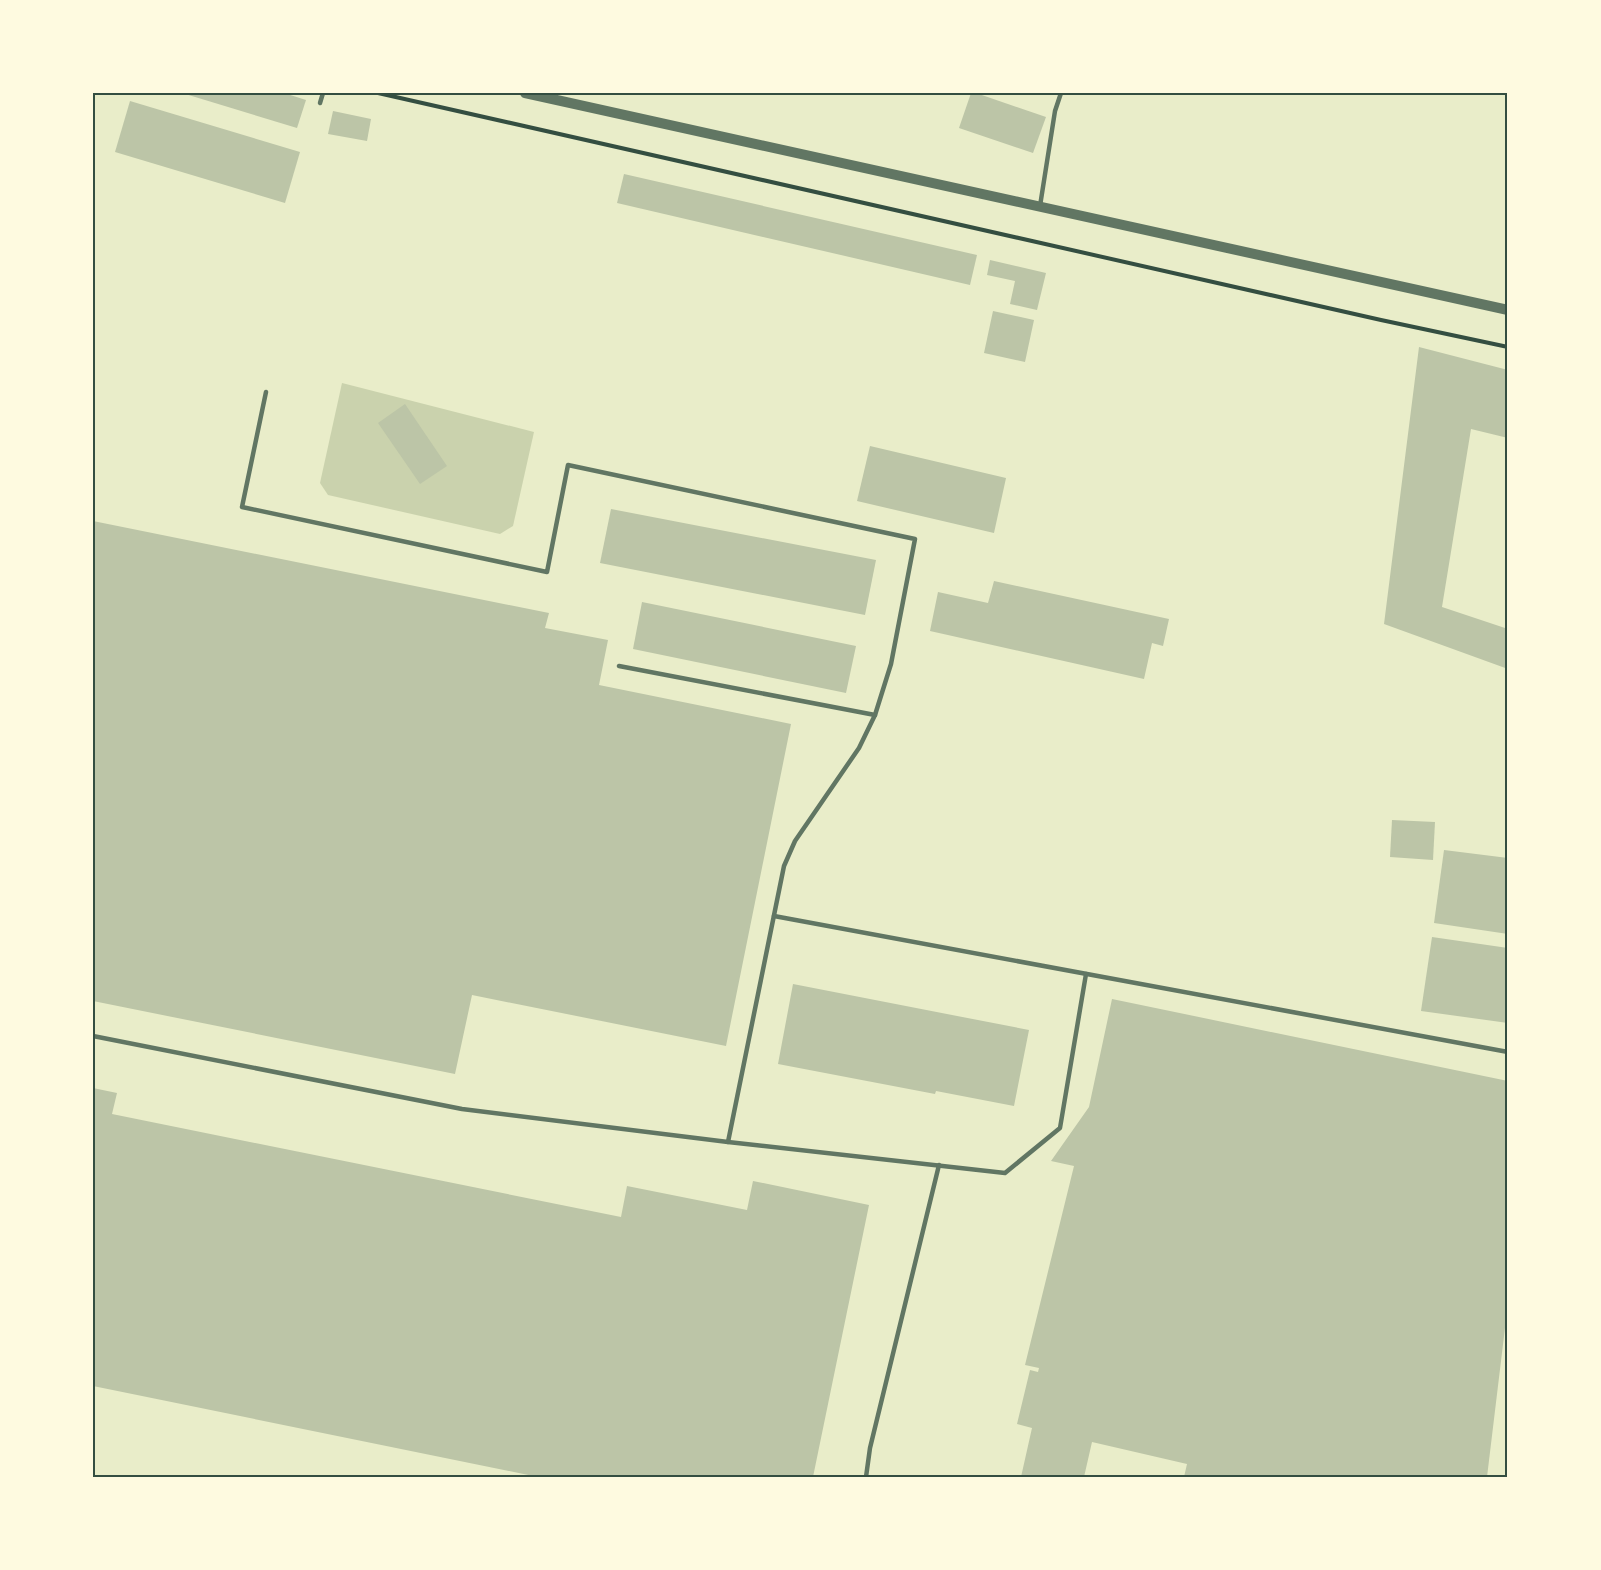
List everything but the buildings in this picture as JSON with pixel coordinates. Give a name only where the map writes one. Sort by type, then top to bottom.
[{"type":"street","points":[[525,93],[1508,310]]},
{"type":"lane","points":[[320,103],[323,93]]},
{"type":"lane","points":[[1040,206],[1060,93]]},
{"type":"lane","points":[[266,392],[242,507],[547,572],[568,465],[915,539],[891,664],[875,715],[859,748],[795,842],[784,866],[728,1142]]},
{"type":"lane","points":[[619,666],[875,715]]},
{"type":"lane","points":[[774,916],[1508,1052]]},
{"type":"lane","points":[[93,1036],[462,1109],[1005,1173],[1060,1128],[1086,974]]},
{"type":"lane","points":[[866,1477],[870,1448],[939,1165]]},
{"type":"path","points":[[378,93],[1508,347]]},
{"type":"green space","points":[[342,383],[534,432],[513,526],[500,534],[328,495],[320,483]]}]
